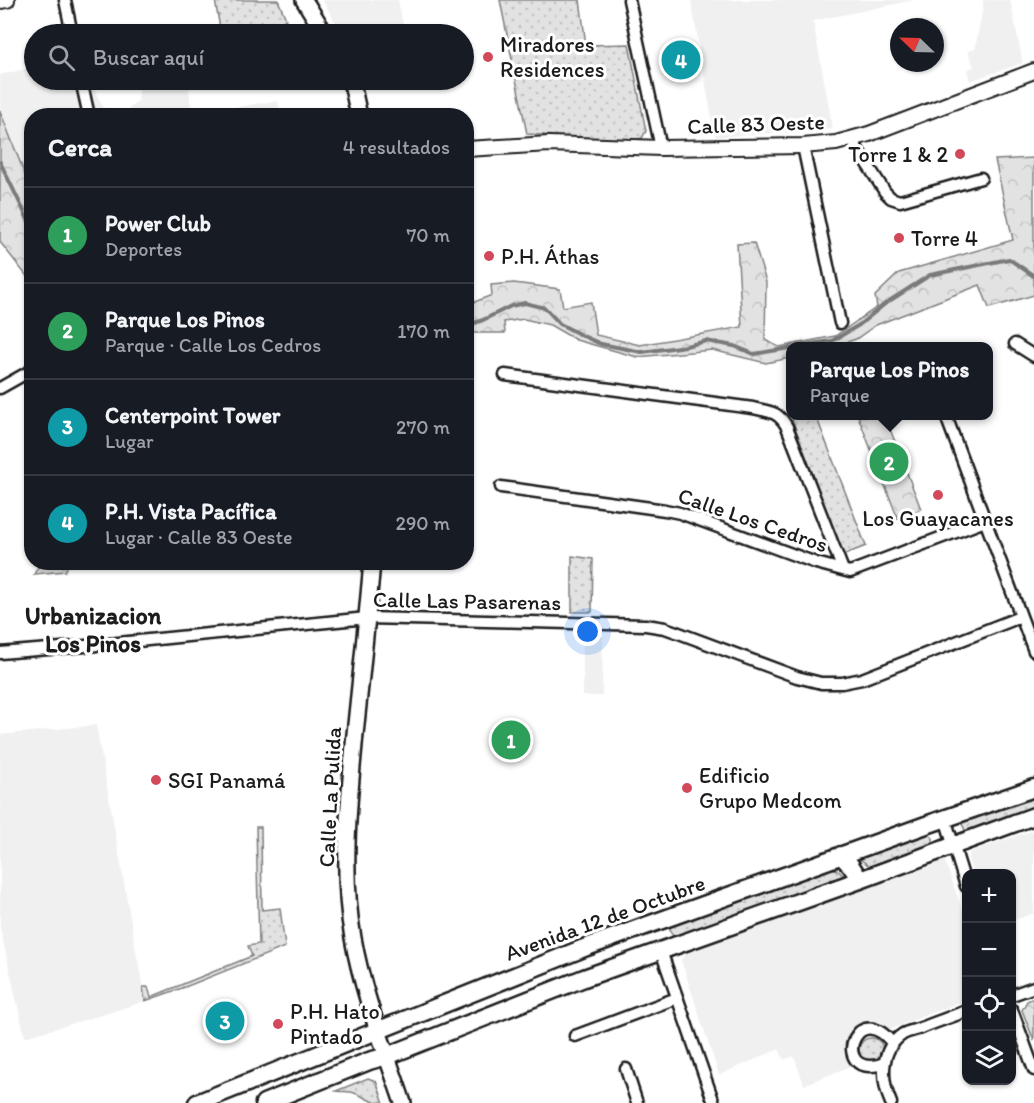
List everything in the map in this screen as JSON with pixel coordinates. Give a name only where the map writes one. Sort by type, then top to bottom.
[{"type":"main road","points":[[304,0],[319,24]]},
{"type":"main road","points":[[354,90],[358,108]]},
{"type":"main road","name":"Calle La Pulida","points":[[371,570],[349,797],[348,884],[353,937],[371,1010],[403,1103]]},
{"type":"main road","name":"Avenida 12 de Octubre","points":[[197,1103],[584,948],[1034,788]]},
{"type":"main road","points":[[264,1103],[584,978],[1034,816]]},
{"type":"main road","points":[[841,855],[860,880]]},
{"type":"street","points":[[0,1],[7,0]]},
{"type":"street","points":[[65,0],[70,24]]},
{"type":"street","points":[[629,0],[661,148]]},
{"type":"street","name":"Calle 83 Oeste","points":[[474,149],[549,144],[661,148],[803,146],[836,143],[869,134],[1034,71]]},
{"type":"street","points":[[83,90],[87,108]]},
{"type":"street","points":[[851,140],[885,192],[891,198],[900,201],[981,178]]},
{"type":"street","points":[[803,146],[840,323]]},
{"type":"street","points":[[1015,344],[1034,357]]},
{"type":"street","points":[[0,387],[24,374]]},
{"type":"street","points":[[505,375],[753,408],[781,417],[787,427],[843,570]]},
{"type":"street","points":[[947,420],[1034,651]]},
{"type":"street","name":"Calle Los Cedros","points":[[501,487],[673,512],[850,572],[985,521]]},
{"type":"street","name":"Calle Las Pasarenas","points":[[0,653],[367,618],[646,625],[665,628],[797,677],[842,683],[862,679],[1020,617]]},
{"type":"street","points":[[945,818],[962,873]]},
{"type":"street","points":[[661,951],[714,1103]]},
{"type":"street","points":[[1016,993],[1034,987]]},
{"type":"street","points":[[575,1036],[677,998]]},
{"type":"street","points":[[891,1103],[885,1090],[883,1077],[884,1064],[893,1044],[904,1034],[962,1012]]},
{"type":"street","points":[[1016,1024],[1034,1070]]},
{"type":"street","points":[[884,1064],[872,1066],[860,1064],[853,1054],[852,1042],[859,1032],[871,1029],[883,1033],[893,1044]]},
{"type":"street","points":[[626,1069],[637,1103]]},
{"type":"shaded area","points":[[322,0],[398,0],[403,24],[337,24]]},
{"type":"shaded area","points":[[691,0],[915,0],[813,21],[833,129],[715,137]]},
{"type":"shaded area","points":[[983,0],[1010,0],[1023,63],[970,81],[967,70],[974,67],[968,51],[975,49]]},
{"type":"shaded area","points":[[24,69],[24,90],[95,90],[104,108],[24,108],[24,172],[0,111],[0,75]]},
{"type":"shaded area","points":[[139,90],[189,90],[191,108],[130,108],[138,101]]},
{"type":"shaded area","points":[[278,101],[280,108],[233,108],[268,102]]},
{"type":"shaded area","points":[[583,636],[603,636],[602,696],[583,696]]},
{"type":"shaded area","points":[[96,725],[145,1001],[25,1037],[0,928],[0,735]]},
{"type":"shaded area","points":[[1034,830],[1034,913],[1016,920],[1016,869],[972,869],[968,859],[970,852]]},
{"type":"shaded area","points":[[945,861],[962,910],[962,1002],[888,1030],[869,1025],[857,1029],[848,1040],[847,1056],[853,1065],[804,1085],[794,1056],[784,1060],[779,1049],[719,1075],[681,960],[686,953]]},
{"type":"green space","points":[[215,0],[278,0],[286,19],[281,24],[219,24]]},
{"type":"green space","points":[[500,0],[580,0],[586,45],[629,44],[646,131],[642,138],[615,140],[527,134]]},
{"type":"green space","points":[[0,111],[24,172],[24,273],[0,242]]},
{"type":"green space","points":[[1034,158],[1034,295],[989,308],[980,285],[876,325],[856,339],[847,342],[804,342],[835,336],[877,307],[875,296],[899,273],[1013,240],[995,160]]},
{"type":"green space","points":[[754,243],[766,282],[765,340],[779,347],[786,346],[786,359],[766,363],[712,350],[637,357],[576,340],[550,325],[524,319],[504,322],[505,333],[474,333],[474,302],[492,295],[491,285],[514,283],[560,289],[563,307],[591,302],[596,335],[640,345],[742,327],[737,244]]},
{"type":"green space","points":[[792,420],[818,420],[866,546],[843,555]]},
{"type":"green space","points":[[860,420],[887,420],[921,509],[898,519]]},
{"type":"green space","points":[[572,556],[593,559],[592,612],[572,612]]},
{"type":"green space","points":[[36,570],[66,570],[65,571],[34,574]]},
{"type":"green space","points":[[1034,795],[1034,810],[968,833],[962,824],[964,820]]},
{"type":"green space","points":[[256,827],[261,827],[262,910],[280,908],[285,947],[145,1001],[143,987],[148,987],[151,997],[252,956],[248,946],[259,944]]},
{"type":"green space","points":[[927,833],[933,838],[933,845],[871,867],[857,857]]},
{"type":"green space","points":[[832,868],[839,871],[845,878],[679,937],[671,933],[672,923]]},
{"type":"green space","points":[[1034,998],[1034,1041],[1022,1010],[1027,1001]]},
{"type":"green space","points":[[871,1038],[876,1039],[882,1045],[882,1055],[876,1061],[871,1062],[866,1061],[860,1055],[859,1050],[860,1045],[866,1039]]},
{"type":"green space","points":[[368,1078],[376,1081],[384,1103],[374,1102],[351,1092],[336,1091]]},
{"type":"waterway","points":[[0,162],[24,212]]},
{"type":"waterway","points":[[825,342],[832,341],[859,325],[886,303],[930,275],[1009,259],[1034,276]]},
{"type":"waterway","points":[[474,323],[511,306],[525,303],[545,308],[560,324],[601,344],[642,352],[706,341],[734,346],[754,354],[786,349]]},
{"type":"place","name":"Miradores Residences","points":[[488,57]]},
{"type":"place","name":"P.H. Vista Pacífica","points":[[681,60]]},
{"type":"place","name":"Torre 1 & 2","points":[[960,154]]},
{"type":"place","name":"Torre 4","points":[[899,238]]},
{"type":"place","name":"P.H. Áthas","points":[[489,256]]},
{"type":"place","name":"Parque Los Pinos","points":[[889,462]]},
{"type":"place","name":"Los Guayacanes","points":[[938,495]]},
{"type":"place","name":"Power Club","points":[[511,740]]},
{"type":"place","name":"SGI Panamá","points":[[156,780]]},
{"type":"place","name":"Edificio Grupo Medcom","points":[[687,788]]},
{"type":"place","name":"Centerpoint Tower","points":[[225,1021]]},
{"type":"place","name":"P.H. Hato Pintado","points":[[278,1024]]},
{"type":"district","name":"Urbanizacion Los Pinos","points":[[93,629]]}]
